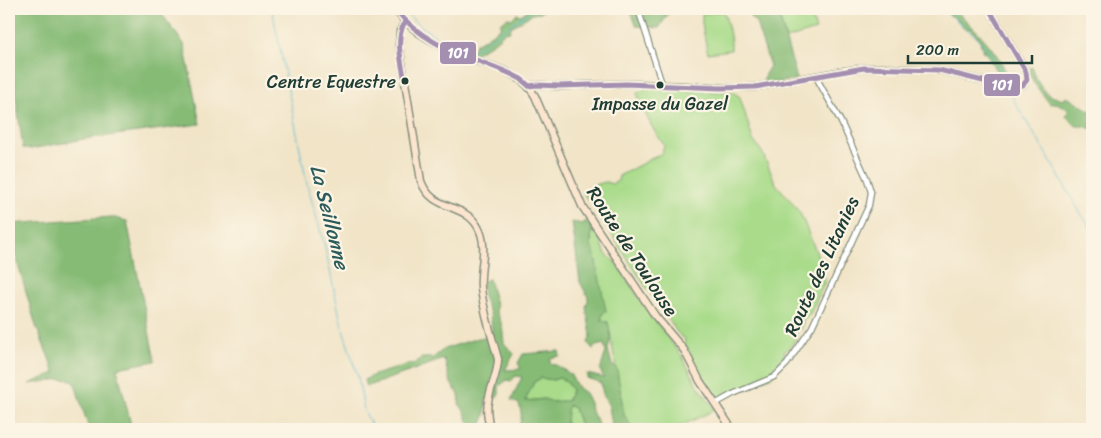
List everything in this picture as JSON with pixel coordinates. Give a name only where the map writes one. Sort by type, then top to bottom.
[{"type":"street","points":[[395,9],[422,36],[441,46],[515,76],[529,86],[662,84],[743,88],[864,68],[940,70],[984,82],[1010,86],[1023,85],[1027,80],[1027,75],[989,9]]},
{"type":"street","points":[[638,9],[662,84]]},
{"type":"street","points":[[405,21],[400,30],[402,66],[419,174],[423,188],[435,200],[471,218],[479,228],[483,240],[481,289],[498,359],[497,369],[488,398],[487,408],[490,429]]},
{"type":"street","points":[[400,40],[412,28]]},
{"type":"street","name":"Route des Litanies","points":[[715,404],[733,394],[774,377],[788,364],[815,321],[870,201],[871,192],[867,178],[841,122],[816,77]]},
{"type":"street","name":"Route de Toulouse","points":[[529,86],[536,96],[582,206],[656,316],[684,350],[700,381],[732,429]]},
{"type":"green space","points":[[9,9],[158,9],[184,44],[200,124],[84,139],[31,149],[23,148],[9,48]]},
{"type":"green space","points":[[529,9],[546,9],[532,14],[511,27],[510,31],[505,32],[485,48],[472,54],[476,43],[500,28],[501,22],[508,18],[512,19],[516,14],[521,15]]},
{"type":"green space","points":[[629,9],[663,9],[668,14],[659,28],[637,26]]},
{"type":"green space","points":[[747,9],[777,9],[797,79],[763,85],[765,74],[770,66],[756,23],[750,17]]},
{"type":"green space","points":[[777,9],[810,9],[816,30],[786,39]]},
{"type":"green space","points":[[947,9],[954,9],[987,42],[1000,61],[1009,82],[1000,80],[986,53],[983,52],[979,38],[970,29],[964,28],[958,20],[948,14]]},
{"type":"green space","points":[[724,11],[731,50],[708,53],[702,24],[702,14]]},
{"type":"green space","points":[[1032,67],[1039,83],[1047,94],[1062,100],[1067,97],[1092,112],[1092,129],[1076,126],[1066,115],[1069,110],[1057,103],[1050,104],[1033,82],[1029,69]]},
{"type":"green space","points":[[644,88],[733,92],[740,97],[753,140],[762,152],[776,184],[801,215],[824,271],[825,280],[822,289],[809,316],[803,321],[802,329],[796,333],[797,337],[789,349],[784,352],[784,357],[772,373],[773,376],[720,397],[716,397],[707,385],[684,343],[684,338],[677,333],[609,230],[591,199],[587,199],[584,194],[585,191],[593,186],[606,182],[612,184],[618,181],[619,176],[662,153],[664,145],[652,126],[637,94],[639,91],[643,91]]},
{"type":"green space","points":[[111,217],[127,221],[155,361],[117,368],[132,429],[89,429],[75,384],[72,380],[60,379],[29,384],[55,373],[36,326],[10,237],[9,224]]},
{"type":"green space","points":[[588,220],[592,226],[591,247],[594,251],[606,311],[602,314],[602,321],[608,322],[611,337],[608,349],[612,365],[617,369],[624,415],[633,429],[611,429],[609,406],[603,395],[601,383],[587,378],[587,374],[604,378],[600,370],[606,352],[604,344],[593,349],[588,343],[591,335],[586,307],[588,297],[580,282],[572,222],[582,224]]},
{"type":"green space","points":[[592,228],[602,243],[606,254],[614,261],[649,313],[682,356],[695,381],[715,410],[674,429],[633,429],[624,415],[608,322],[602,321],[591,247]]},
{"type":"green space","points":[[489,279],[496,311],[502,325],[504,343],[514,354],[505,370],[521,369],[518,363],[523,354],[559,351],[560,356],[550,358],[550,363],[570,374],[578,388],[585,393],[599,429],[581,429],[574,408],[568,405],[565,429],[516,429],[521,420],[521,411],[519,404],[511,400],[522,377],[516,376],[511,381],[507,380],[499,386],[499,395],[495,398],[486,399],[485,416],[480,429],[472,429],[459,404],[459,395],[452,385],[444,359],[366,387],[364,380],[374,375],[409,364],[412,365],[422,358],[433,358],[444,349],[478,338],[491,338],[490,313],[483,297],[482,282]],"holes":[[[541,378],[553,380],[559,378],[566,381],[572,390],[567,401],[553,402],[544,399],[525,401],[534,382]]]},
{"type":"green space","points":[[541,378],[553,380],[559,378],[566,381],[572,390],[567,401],[553,402],[544,399],[525,401],[534,382]]},
{"type":"green space","points":[[567,405],[574,408],[581,429],[565,429]]},
{"type":"waterway","name":"La Seillonne","points":[[272,9],[307,184],[325,247],[342,327],[358,377],[364,410],[373,429]]},
{"type":"waterway","points":[[404,9],[414,21],[439,39],[467,52],[474,50],[533,9]]},
{"type":"waterway","points":[[946,9],[984,45],[999,67],[1007,84]]},
{"type":"waterway","points":[[1009,90],[1020,112],[1092,231]]},
{"type":"transit line","name":"101","points":[[395,9],[421,34],[449,49],[511,74],[529,86]]},
{"type":"transit line","name":"101","points":[[529,86],[626,84],[720,88],[755,87],[864,68],[939,70],[999,85],[1013,87],[1023,85],[1027,80],[1026,72],[989,9]]},
{"type":"transit line","name":"101","points":[[405,21],[400,36],[405,81]]},
{"type":"place","name":"Centre Equestre","points":[[405,81]]},
{"type":"place","name":"Impasse du Gazel","points":[[660,85]]}]
